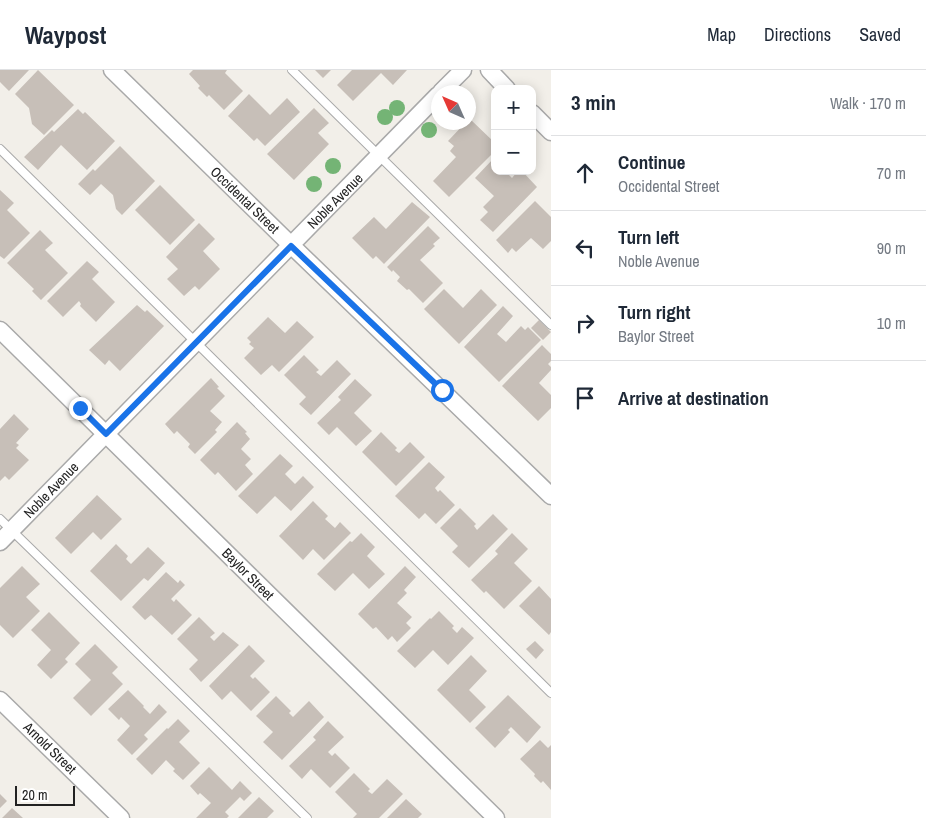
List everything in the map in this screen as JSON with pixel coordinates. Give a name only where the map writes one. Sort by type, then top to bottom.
[{"type":"street","name":"Occidental Street","points":[[112,70],[291,246],[551,496]]},
{"type":"street","points":[[448,85],[463,70]]},
{"type":"street","points":[[488,70],[503,85]]},
{"type":"street","name":"Noble Avenue","points":[[4,530],[106,434],[431,102]]},
{"type":"street","points":[[536,117],[551,132]]},
{"type":"street","name":"Baylor Street","points":[[0,330],[496,818]]},
{"type":"street","name":"Arnold Street","points":[[0,700],[121,818]]},
{"type":"lane","points":[[292,70],[551,325]]},
{"type":"lane","points":[[0,149],[551,693]]},
{"type":"lane","points":[[4,530],[307,818]]},
{"type":"building","points":[[0,70],[29,70],[9,91],[0,82]]},
{"type":"building","points":[[38,70],[74,105],[44,135],[32,124],[29,108],[15,94]]},
{"type":"building","points":[[193,70],[227,70],[225,73],[243,91],[224,110],[209,95],[207,97],[198,88],[200,86],[189,74]]},
{"type":"building","points":[[315,70],[331,70],[323,78]]},
{"type":"building","points":[[352,70],[407,70],[393,85],[381,73],[353,101],[337,85]]},
{"type":"building","points":[[249,94],[270,115],[287,98],[300,112],[265,146],[257,138],[254,141],[228,116]]},
{"type":"building","points":[[314,108],[329,123],[318,133],[329,144],[294,180],[267,154]]},
{"type":"building","points":[[78,109],[83,114],[85,112],[115,141],[87,170],[61,145],[38,170],[24,157],[52,130],[54,132]]},
{"type":"building","points":[[476,125],[491,139],[491,155],[449,197],[433,181],[456,157],[450,151],[454,146],[448,141],[458,130],[476,130]]},
{"type":"building","points":[[120,146],[155,181],[122,215],[116,209],[113,195],[101,184],[90,195],[78,184],[93,169],[95,171]]},
{"type":"building","points":[[491,161],[491,175],[509,175],[512,178],[515,175],[526,175],[537,187],[493,232],[480,220],[488,212],[483,207],[494,196],[475,178]]},
{"type":"building","points":[[160,185],[195,220],[170,245],[135,210]]},
{"type":"building","points":[[0,190],[14,203],[7,210],[30,233],[4,259],[0,256]]},
{"type":"building","points":[[535,201],[551,217],[551,241],[543,249],[531,238],[516,252],[512,248],[508,253],[496,240]]},
{"type":"building","points":[[412,202],[430,217],[384,264],[376,256],[373,259],[352,238],[374,217],[386,229]]},
{"type":"building","points":[[199,223],[215,239],[203,251],[220,269],[199,290],[195,286],[184,296],[167,279],[178,269],[166,257]]},
{"type":"building","points":[[428,226],[440,238],[433,244],[435,246],[420,260],[443,283],[423,303],[409,289],[407,290],[397,281],[400,277],[387,267]]},
{"type":"building","points":[[40,230],[53,243],[45,250],[68,273],[41,300],[32,291],[34,289],[7,263]]},
{"type":"building","points":[[87,261],[99,272],[92,279],[115,302],[96,322],[80,306],[79,301],[63,317],[47,301]]},
{"type":"building","points":[[444,289],[463,308],[481,289],[497,305],[459,344],[424,309]]},
{"type":"building","points":[[137,305],[145,312],[147,310],[164,326],[120,371],[109,360],[105,365],[89,350]]},
{"type":"building","points":[[503,306],[513,316],[497,334],[506,342],[521,326],[525,330],[528,327],[541,340],[499,382],[464,347]]},
{"type":"building","points":[[268,317],[285,333],[297,321],[314,337],[279,372],[272,365],[261,375],[244,358],[254,348],[249,344],[251,342],[247,338]]},
{"type":"building","points":[[539,320],[551,332],[543,340],[531,328]]},
{"type":"building","points":[[542,345],[551,354],[551,361],[548,364],[551,370],[539,383],[551,395],[551,408],[538,421],[502,386]]},
{"type":"building","points":[[304,355],[319,370],[316,372],[321,376],[337,360],[351,374],[311,415],[299,404],[306,397],[284,375]]},
{"type":"building","points":[[211,378],[225,396],[210,411],[222,422],[215,430],[217,432],[195,454],[188,447],[190,444],[177,431],[174,434],[165,424]]},
{"type":"building","points":[[355,379],[372,395],[354,413],[372,431],[356,446],[337,427],[329,435],[317,423],[341,400],[338,397]]},
{"type":"building","points":[[14,414],[29,429],[16,443],[19,445],[16,448],[29,460],[9,480],[5,476],[0,481],[0,429]]},
{"type":"building","points":[[237,422],[247,432],[245,433],[250,439],[241,449],[251,459],[245,465],[253,474],[236,491],[218,472],[215,475],[200,460]]},
{"type":"building","points":[[381,432],[397,448],[395,450],[399,453],[410,442],[425,457],[396,486],[362,452]]},
{"type":"building","points":[[280,454],[293,466],[285,474],[295,484],[303,476],[314,487],[291,511],[275,496],[257,514],[238,496]]},
{"type":"building","points":[[429,462],[445,477],[435,488],[438,492],[440,490],[455,505],[436,524],[425,513],[419,519],[395,496]]},
{"type":"building","points":[[97,495],[122,519],[101,540],[93,532],[71,554],[55,538]]},
{"type":"building","points":[[313,501],[328,516],[325,519],[335,528],[340,522],[351,533],[324,560],[313,549],[303,560],[279,536]]},
{"type":"building","points":[[460,508],[476,524],[474,526],[477,530],[493,514],[508,529],[469,568],[452,552],[458,546],[440,528]]},
{"type":"building","points":[[361,533],[375,547],[367,556],[385,574],[369,589],[353,573],[335,591],[317,574],[350,541],[352,542]]},
{"type":"building","points":[[512,533],[528,549],[514,563],[532,581],[504,609],[486,591],[484,593],[471,580],[498,554],[495,551]]},
{"type":"building","points":[[116,544],[128,556],[126,559],[131,564],[148,547],[165,563],[148,581],[144,578],[121,601],[90,571]]},
{"type":"building","points":[[22,566],[40,584],[26,597],[40,611],[13,638],[0,625],[0,588]]},
{"type":"building","points":[[405,566],[416,577],[404,590],[407,593],[397,603],[412,617],[406,623],[411,628],[397,642],[392,636],[388,640],[376,627],[373,629],[358,614]]},
{"type":"building","points":[[166,572],[178,583],[180,580],[185,585],[171,599],[174,602],[176,599],[192,615],[172,635],[151,615],[145,620],[132,607]]},
{"type":"building","points":[[539,586],[551,599],[551,632],[549,635],[519,606]]},
{"type":"building","points":[[439,611],[454,626],[452,628],[457,633],[462,627],[474,638],[448,665],[433,650],[415,668],[397,651]]},
{"type":"building","points":[[49,612],[80,643],[65,659],[68,662],[51,679],[37,665],[51,650],[31,630]]},
{"type":"building","points":[[199,617],[215,633],[210,637],[214,641],[223,632],[239,645],[201,682],[189,669],[198,660],[177,639]]},
{"type":"building","points":[[535,641],[544,650],[536,659],[526,649]]},
{"type":"building","points":[[95,644],[118,667],[112,673],[123,684],[91,716],[73,698],[91,680],[75,664]]},
{"type":"building","points":[[249,645],[265,661],[250,676],[253,679],[255,677],[270,692],[251,711],[231,691],[222,700],[209,686]]},
{"type":"building","points":[[471,655],[487,671],[469,690],[486,707],[470,723],[437,690]]},
{"type":"building","points":[[128,690],[150,714],[159,704],[167,712],[144,735],[148,739],[132,755],[117,740],[130,726],[121,717],[119,720],[108,709]]},
{"type":"building","points":[[508,695],[541,727],[527,743],[511,727],[508,730],[510,732],[495,748],[475,728]]},
{"type":"building","points":[[276,696],[291,711],[289,713],[293,717],[309,701],[324,717],[282,760],[263,742],[273,732],[256,716]]},
{"type":"building","points":[[178,719],[190,731],[179,742],[200,763],[183,780],[173,771],[175,769],[166,760],[152,775],[136,759]]},
{"type":"building","points":[[328,721],[344,737],[328,752],[332,756],[335,753],[350,768],[330,788],[311,769],[302,779],[289,766],[316,740],[313,737]]},
{"type":"building","points":[[540,740],[548,748],[551,745],[551,790],[543,781],[541,783],[534,776],[535,774],[520,759]]},
{"type":"building","points":[[209,767],[232,790],[240,781],[252,793],[244,801],[240,797],[225,812],[229,816],[227,818],[196,818],[211,803],[200,793],[198,795],[190,786]]},
{"type":"building","points":[[354,773],[370,789],[368,791],[372,794],[387,779],[403,794],[379,818],[353,818],[357,814],[335,792]]},
{"type":"building","points":[[0,794],[7,801],[0,808]]},
{"type":"building","points":[[259,797],[274,811],[267,818],[238,818]]},
{"type":"building","points":[[406,799],[422,814],[418,818],[387,818]]},
{"type":"building","points":[[12,808],[23,818],[2,818]]},
{"type":"route","points":[[80,408],[106,434],[291,246],[442,390]]}]
